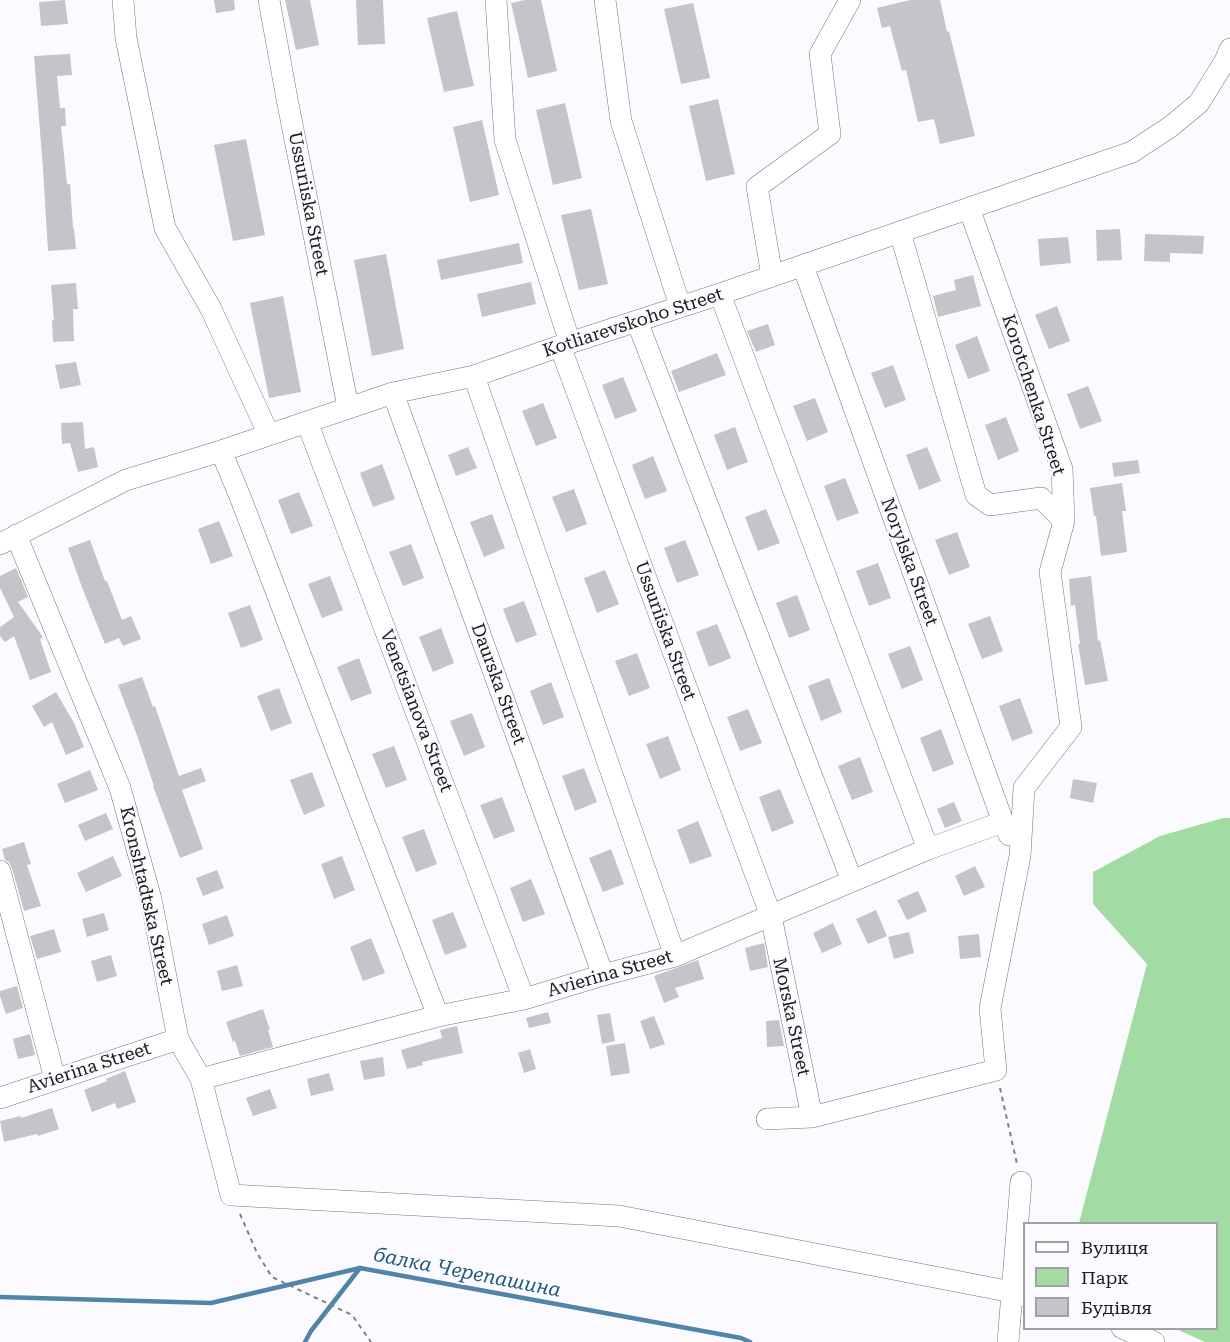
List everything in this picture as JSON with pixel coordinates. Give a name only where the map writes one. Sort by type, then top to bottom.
[{"type":"street","points":[[123,0],[126,38],[165,228],[211,309],[269,435]]},
{"type":"street","name":"Ussuriiska Street","points":[[269,0],[348,408]]},
{"type":"street","name":"Ussuriiska Street","points":[[496,0],[504,140],[565,344],[771,916]]},
{"type":"street","points":[[605,0],[621,121],[680,306]]},
{"type":"street","points":[[772,276],[757,187],[830,135],[820,54],[850,0]]},
{"type":"street","name":"Kotliarevskoho Street","points":[[8,540],[126,480],[221,452],[393,393],[474,376],[803,266],[1132,152],[1170,128],[1199,103],[1230,50]]},
{"type":"street","name":"Korotchenka Street","points":[[969,208],[1062,469],[1064,521],[1050,572],[1071,727],[1024,788],[1020,856],[990,1008],[996,1070]]},
{"type":"street","points":[[900,232],[976,495],[990,505],[1041,498],[1064,521]]},
{"type":"street","name":"Norylska Street","points":[[803,266],[1003,822],[1020,856]]},
{"type":"street","points":[[720,294],[928,849]]},
{"type":"street","points":[[637,321],[852,881]]},
{"type":"street","points":[[474,376],[675,956]]},
{"type":"street","name":"Daurska Street","points":[[393,393],[603,975]]},
{"type":"street","name":"Venetsianova Street","points":[[307,422],[525,999]]},
{"type":"street","points":[[221,452],[438,1016]]},
{"type":"street","name":"Kronshtadtska Street","points":[[8,540],[120,788],[151,899],[178,1039],[201,1079],[231,1194]]},
{"type":"street","name":"Avierina Street","points":[[201,1079],[438,1016],[525,999],[675,956],[928,849],[1003,822]]},
{"type":"street","points":[[0,871],[55,1079]]},
{"type":"street","name":"Morska Street","points":[[771,916],[812,1117]]},
{"type":"street","name":"Avierina Street","points":[[0,1098],[178,1039]]},
{"type":"street","points":[[767,1119],[812,1117],[996,1070]]},
{"type":"street","points":[[1008,1342],[1018,1294],[1021,1182]]},
{"type":"street","points":[[231,1194],[619,1216],[1018,1294]]},
{"type":"street","points":[[1124,1330],[1154,1342]]},
{"type":"path","points":[[996,1070],[1021,1182]]},
{"type":"path","points":[[231,1194],[257,1253],[272,1277],[352,1315],[371,1342]]},
{"type":"green space","points":[[1230,818],[1230,1342],[1205,1342],[1178,1330],[1218,1330],[1218,1222],[1079,1222],[1147,964],[1093,904],[1093,872],[1160,836]]},
{"type":"building","points":[[65,0],[68,24],[41,26],[39,2]]},
{"type":"building","points":[[214,0],[234,0],[235,10],[216,13]]},
{"type":"building","points":[[285,0],[310,0],[319,45],[296,50]]},
{"type":"building","points":[[356,0],[383,0],[385,44],[358,45]]},
{"type":"building","points":[[541,0],[557,71],[528,78],[511,3]]},
{"type":"building","points":[[910,0],[940,0],[975,136],[940,144],[934,119],[918,122],[906,70],[902,71],[890,26],[882,28],[877,8]]},
{"type":"building","points":[[693,3],[710,78],[681,84],[664,9]]},
{"type":"building","points":[[457,11],[474,86],[444,92],[427,18]]},
{"type":"building","points":[[70,54],[72,75],[57,76],[60,108],[65,108],[66,126],[61,126],[67,184],[70,184],[76,249],[48,251],[34,56]]},
{"type":"building","points":[[718,99],[735,174],[706,181],[689,106]]},
{"type":"building","points":[[565,103],[582,178],[553,185],[536,110]]},
{"type":"building","points":[[482,120],[499,195],[470,202],[453,127]]},
{"type":"building","points":[[246,139],[265,235],[233,241],[214,145]]},
{"type":"building","points":[[591,209],[608,284],[579,290],[561,215]]},
{"type":"building","points":[[1120,229],[1122,260],[1097,261],[1096,230]]},
{"type":"building","points":[[1145,234],[1204,236],[1203,254],[1170,253],[1170,262],[1144,261]]},
{"type":"building","points":[[1068,237],[1071,263],[1040,266],[1038,239]]},
{"type":"building","points":[[519,243],[523,263],[441,280],[437,260]]},
{"type":"building","points":[[386,254],[404,349],[372,356],[354,260]]},
{"type":"building","points":[[973,275],[981,306],[938,317],[933,296],[956,290],[954,280]]},
{"type":"building","points":[[531,282],[536,304],[482,317],[477,294]]},
{"type":"building","points":[[76,283],[78,309],[73,309],[74,341],[53,342],[51,285]]},
{"type":"building","points":[[283,296],[301,392],[269,398],[250,303]]},
{"type":"building","points":[[1057,306],[1070,341],[1049,349],[1035,315]]},
{"type":"building","points":[[768,324],[775,345],[756,352],[747,331]]},
{"type":"building","points":[[977,336],[990,371],[968,379],[955,345]]},
{"type":"building","points":[[717,353],[726,375],[679,392],[671,371]]},
{"type":"building","points":[[76,362],[81,385],[60,389],[55,365]]},
{"type":"building","points":[[893,365],[906,400],[885,408],[871,373]]},
{"type":"building","points":[[623,377],[637,411],[615,419],[602,385]]},
{"type":"building","points":[[1088,386],[1102,421],[1080,429],[1067,394]]},
{"type":"building","points":[[815,398],[828,432],[807,441],[793,406]]},
{"type":"building","points":[[543,403],[557,438],[536,446],[522,411]]},
{"type":"building","points":[[1006,417],[1019,451],[998,460],[985,425]]},
{"type":"building","points":[[83,422],[85,449],[94,447],[98,467],[78,472],[70,443],[62,444],[61,423]]},
{"type":"building","points":[[735,427],[748,462],[727,470],[714,435]]},
{"type":"building","points":[[468,447],[477,468],[456,476],[448,455]]},
{"type":"building","points":[[927,447],[941,481],[919,490],[906,455]]},
{"type":"building","points":[[653,456],[667,491],[645,499],[632,465]]},
{"type":"building","points":[[1138,460],[1140,473],[1114,477],[1112,463]]},
{"type":"building","points":[[382,464],[395,499],[373,507],[360,473]]},
{"type":"building","points":[[845,478],[859,513],[837,521],[824,486]]},
{"type":"building","points":[[1122,483],[1126,511],[1122,511],[1127,552],[1101,556],[1090,488]]},
{"type":"building","points":[[574,489],[587,524],[566,532],[552,497]]},
{"type":"building","points":[[299,492],[313,526],[291,534],[278,500]]},
{"type":"building","points":[[766,509],[780,543],[758,551],[745,517]]},
{"type":"building","points":[[492,514],[505,548],[484,557],[470,522]]},
{"type":"building","points":[[219,521],[233,556],[211,564],[198,529]]},
{"type":"building","points":[[957,532],[970,567],[949,575],[935,540]]},
{"type":"building","points":[[90,540],[122,620],[131,616],[141,639],[123,646],[119,638],[105,644],[68,548]]},
{"type":"building","points":[[685,540],[699,575],[677,583],[664,548]]},
{"type":"building","points":[[411,544],[424,578],[403,586],[389,552]]},
{"type":"building","points":[[878,563],[891,598],[869,606],[856,571]]},
{"type":"building","points":[[16,568],[28,597],[18,602],[43,637],[40,639],[51,672],[30,680],[14,636],[5,642],[0,636],[0,627],[14,617],[0,588],[0,576]]},
{"type":"building","points":[[605,570],[619,604],[597,613],[584,578]]},
{"type":"building","points":[[330,576],[343,610],[322,618],[308,584]]},
{"type":"building","points":[[1091,576],[1098,641],[1100,640],[1108,681],[1085,685],[1078,644],[1080,644],[1075,605],[1071,606],[1069,579]]},
{"type":"building","points":[[797,595],[810,630],[789,638],[776,603]]},
{"type":"building","points":[[524,601],[537,635],[516,643],[503,609]]},
{"type":"building","points":[[250,605],[263,640],[241,648],[228,613]]},
{"type":"building","points":[[990,616],[1003,651],[982,659],[968,624]]},
{"type":"building","points":[[717,624],[731,658],[709,667],[696,632]]},
{"type":"building","points":[[441,628],[454,663],[433,672],[419,637]]},
{"type":"building","points":[[910,646],[923,680],[902,689],[888,654]]},
{"type":"building","points":[[637,653],[650,688],[629,696],[615,661]]},
{"type":"building","points":[[359,658],[372,693],[351,701],[337,667]]},
{"type":"building","points":[[142,677],[153,707],[155,706],[179,776],[201,768],[206,781],[182,790],[203,849],[180,858],[118,685]]},
{"type":"building","points":[[829,678],[842,712],[821,721],[808,686]]},
{"type":"building","points":[[551,682],[564,717],[543,725],[530,691]]},
{"type":"building","points":[[279,688],[292,723],[271,731],[257,696]]},
{"type":"building","points":[[56,692],[74,723],[84,747],[66,755],[52,722],[44,727],[32,706]]},
{"type":"building","points":[[1020,698],[1033,733],[1012,741],[999,706]]},
{"type":"building","points":[[748,709],[762,743],[740,751],[727,717]]},
{"type":"building","points":[[472,713],[485,747],[464,756],[450,721]]},
{"type":"building","points":[[941,729],[954,764],[933,772],[920,738]]},
{"type":"building","points":[[668,736],[681,770],[660,779],[646,744]]},
{"type":"building","points":[[394,746],[407,780],[386,788],[372,754]]},
{"type":"building","points":[[860,757],[873,792],[852,800],[838,766]]},
{"type":"building","points":[[584,768],[597,802],[575,811],[562,776]]},
{"type":"building","points":[[90,770],[98,790],[65,803],[57,784]]},
{"type":"building","points":[[312,772],[325,806],[304,815],[290,780]]},
{"type":"building","points":[[1073,779],[1097,783],[1093,803],[1070,798]]},
{"type":"building","points":[[780,789],[794,823],[772,832],[759,797]]},
{"type":"building","points":[[502,797],[515,831],[494,839],[480,805]]},
{"type":"building","points":[[954,802],[962,821],[945,828],[937,809]]},
{"type":"building","points":[[106,813],[113,829],[85,841],[78,825]]},
{"type":"building","points":[[698,821],[712,856],[690,864],[677,830]]},
{"type":"building","points":[[424,829],[437,864],[416,872],[402,837]]},
{"type":"building","points":[[24,842],[31,864],[27,865],[41,906],[24,911],[12,868],[5,860],[2,849]]},
{"type":"building","points":[[611,849],[624,884],[603,892],[589,858]]},
{"type":"building","points":[[113,856],[122,876],[86,892],[77,873]]},
{"type":"building","points":[[342,856],[355,890],[334,899],[321,864]]},
{"type":"building","points":[[975,866],[985,887],[964,896],[955,876]]},
{"type":"building","points":[[217,870],[224,888],[203,896],[196,878]]},
{"type":"building","points":[[531,879],[545,914],[523,922],[510,888]]},
{"type":"building","points":[[918,891],[927,911],[907,920],[897,900]]},
{"type":"building","points":[[876,910],[887,936],[868,944],[856,919]]},
{"type":"building","points":[[453,912],[467,947],[445,955],[432,920]]},
{"type":"building","points":[[104,913],[109,930],[87,937],[82,919]]},
{"type":"building","points":[[227,915],[234,936],[209,945],[202,924]]},
{"type":"building","points":[[833,923],[842,944],[822,953],[813,933]]},
{"type":"building","points":[[54,929],[61,952],[37,959],[30,936]]},
{"type":"building","points":[[909,932],[914,953],[894,959],[888,937]]},
{"type":"building","points":[[979,934],[981,957],[960,959],[958,936]]},
{"type":"building","points":[[371,938],[385,973],[363,981],[350,947]]},
{"type":"building","points":[[764,943],[768,967],[750,971],[745,948]]},
{"type":"building","points":[[111,955],[117,976],[97,982],[91,961]]},
{"type":"building","points":[[698,960],[704,979],[675,988],[679,997],[664,1003],[654,976]]},
{"type":"building","points":[[237,965],[243,986],[222,991],[217,971]]},
{"type":"building","points":[[17,986],[23,1008],[6,1014],[0,991]]},
{"type":"building","points":[[263,1009],[273,1047],[240,1056],[226,1022]]},
{"type":"building","points":[[548,1012],[551,1023],[529,1028],[526,1018]]},
{"type":"building","points":[[610,1013],[615,1041],[602,1044],[597,1015]]},
{"type":"building","points":[[654,1016],[665,1044],[650,1049],[640,1021]]},
{"type":"building","points":[[779,1020],[784,1046],[767,1047],[766,1021]]},
{"type":"building","points":[[457,1026],[463,1053],[422,1062],[423,1065],[407,1069],[401,1050],[442,1038],[440,1030]]},
{"type":"building","points":[[30,1034],[35,1055],[18,1059],[13,1039]]},
{"type":"building","points":[[625,1043],[630,1073],[611,1076],[606,1046]]},
{"type":"building","points":[[530,1049],[536,1069],[524,1073],[518,1053]]},
{"type":"building","points":[[383,1057],[385,1076],[364,1080],[360,1061]]},
{"type":"building","points":[[125,1071],[136,1102],[117,1109],[115,1103],[92,1112],[84,1090]]},
{"type":"building","points":[[329,1073],[334,1090],[311,1096],[307,1079]]},
{"type":"building","points":[[270,1089],[277,1108],[253,1116],[246,1098]]},
{"type":"building","points":[[52,1108],[59,1129],[38,1136],[37,1134],[4,1142],[0,1121],[21,1116],[21,1118]]},
{"type":"waterway","name":"балка Черепашина","points":[[0,1297],[211,1303],[360,1268],[741,1338],[750,1342]]},
{"type":"waterway","points":[[305,1342],[360,1268]]}]
